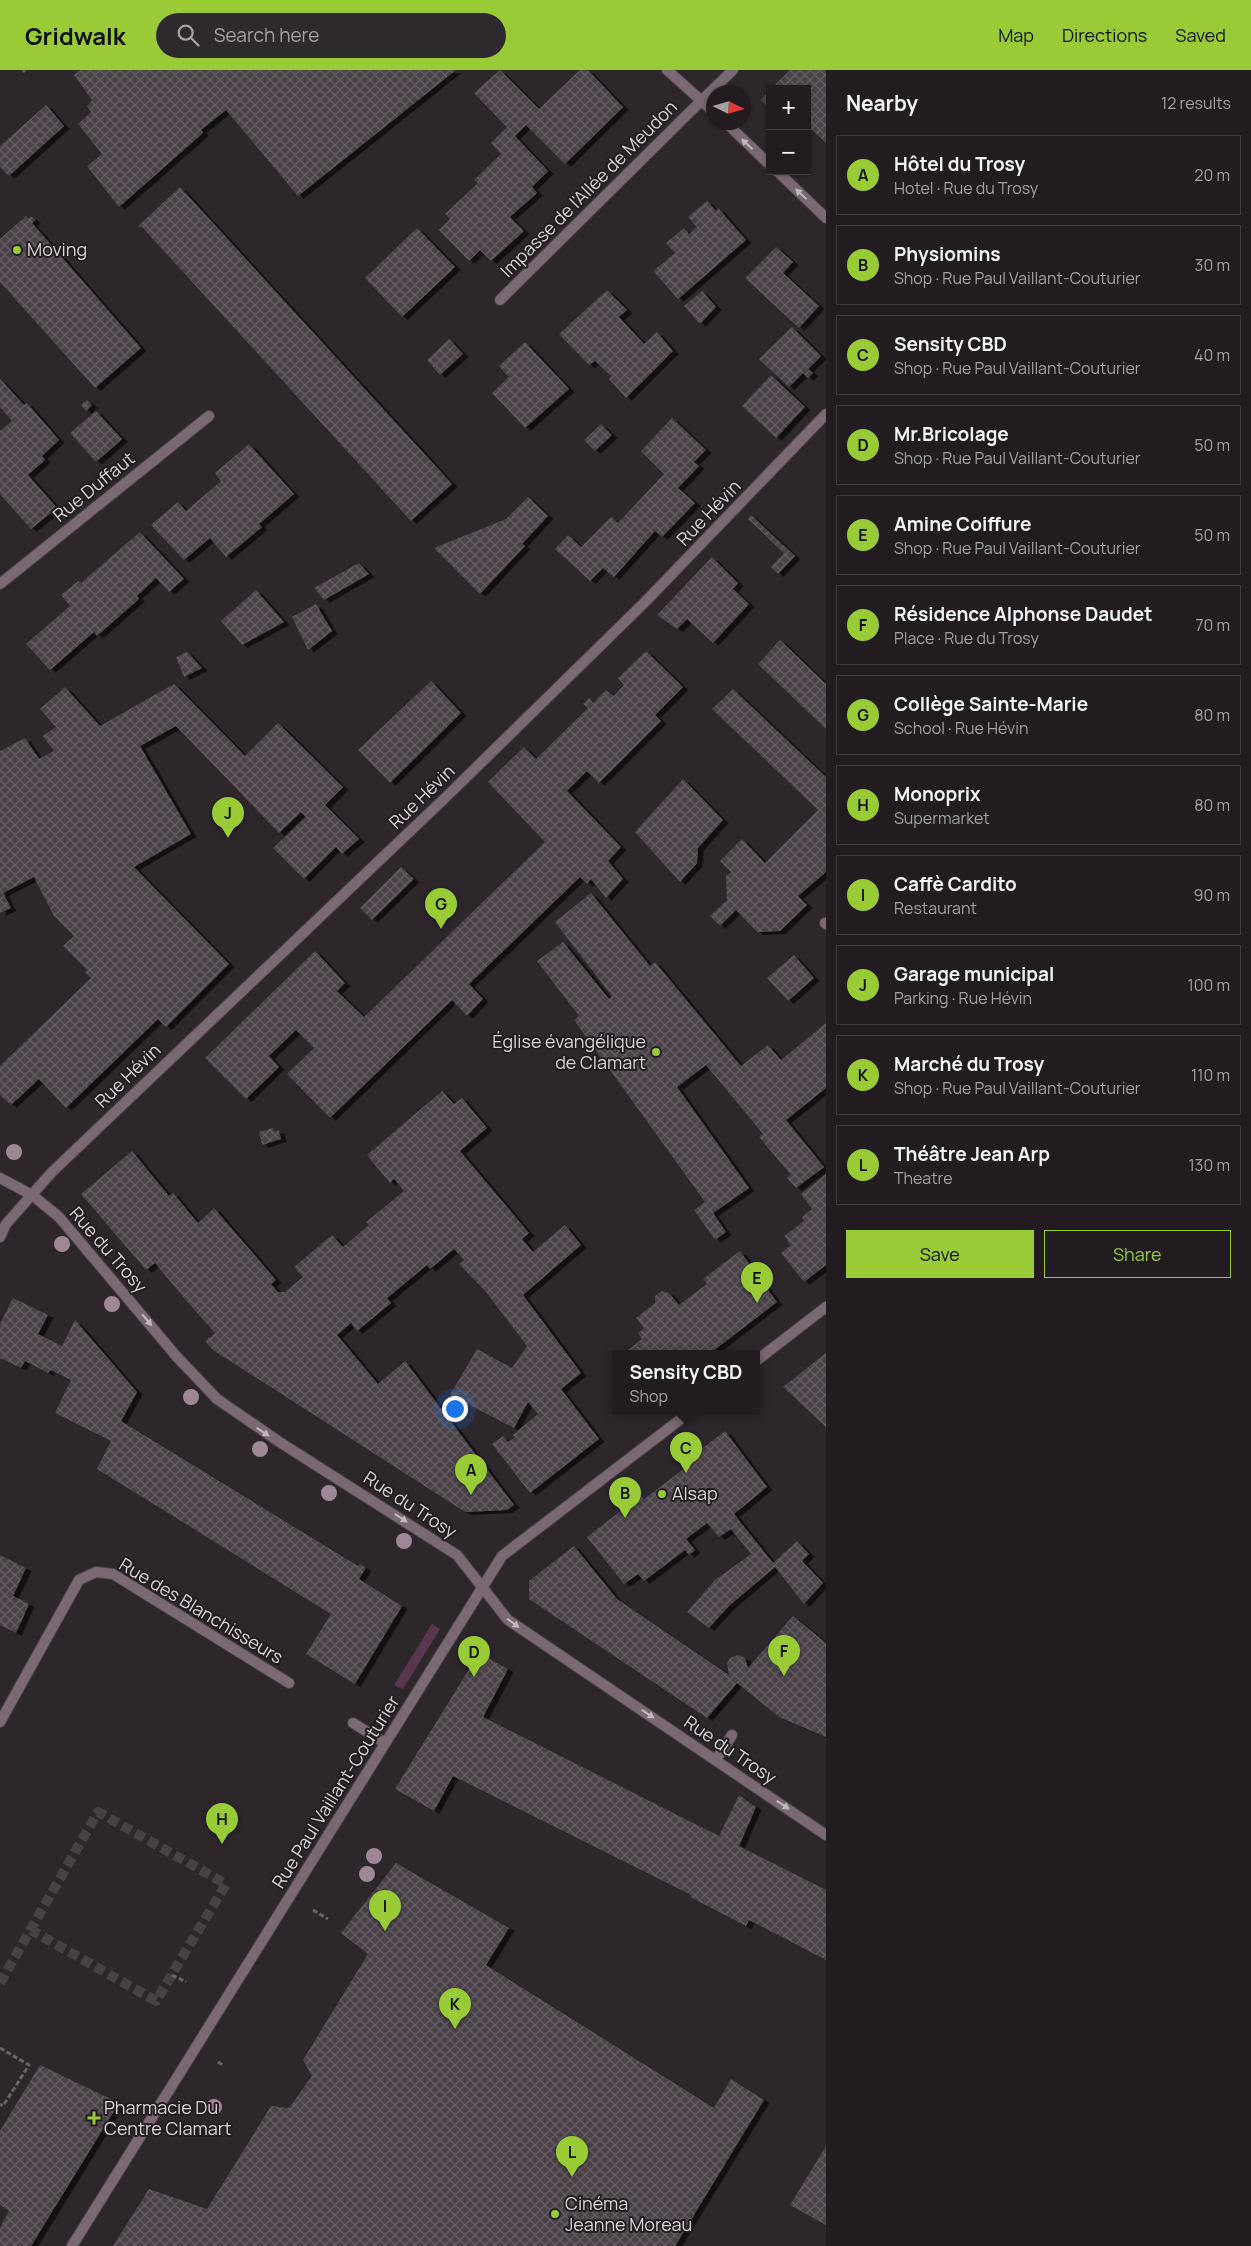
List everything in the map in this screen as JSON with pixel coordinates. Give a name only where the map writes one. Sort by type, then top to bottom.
[{"type":"street","points":[[667,70],[706,105]]},
{"type":"street","name":"Impasse de l'Allée de Meudon","points":[[500,300],[733,70]]},
{"type":"street","points":[[733,130],[766,161]]},
{"type":"street","points":[[781,175],[826,218]]},
{"type":"street","name":"Rue Hévin","points":[[0,1237],[6,1224],[52,1172],[439,803],[645,602],[826,414]]},
{"type":"street","name":"Rue Duffaut","points":[[0,584],[209,416]]},
{"type":"street","name":"Rue du Trosy","points":[[0,1178],[32,1195],[59,1217],[177,1357],[217,1399],[281,1443],[458,1555],[508,1620],[826,1834]]},
{"type":"street","points":[[760,1358],[826,1307]]},
{"type":"street","name":"Rue Paul Vaillant-Couturier","points":[[72,2246],[502,1556],[686,1415]]},
{"type":"street","name":"Rue des Blanchisseurs","points":[[0,1722],[79,1580],[96,1572],[112,1574],[289,1683]]},
{"type":"street","points":[[352,1723],[386,1743]]},
{"type":"street","points":[[716,1760],[732,1735]]},
{"type":"path","points":[[313,1910],[328,1919]]},
{"type":"path","points":[[172,1975],[186,1982]]},
{"type":"path","points":[[0,2048],[29,2065],[3,2106],[0,2104]]},
{"type":"path","points":[[218,2062],[224,2066]]},
{"type":"shaded area","points":[[432,1624],[440,1629],[403,1689],[394,1685]]},
{"type":"building","points":[[80,70],[456,70],[298,196],[226,110],[201,130],[203,133],[119,207],[87,166],[102,154],[78,124],[91,112],[87,106],[92,100],[74,75]]},
{"type":"building","points":[[500,70],[539,109],[580,70],[588,70],[623,107],[565,164],[526,125],[515,136],[548,171],[532,187],[537,193],[510,217],[524,231],[491,261],[480,250],[469,261],[439,230],[450,219],[445,214],[478,183],[474,180],[501,154],[491,143],[507,127],[474,93]]},
{"type":"building","points":[[790,70],[826,70],[826,143],[811,129],[811,85],[775,85]]},
{"type":"building","points":[[766,94],[766,105],[761,100]]},
{"type":"building","points":[[46,105],[64,126],[9,176],[0,167],[0,146]]},
{"type":"building","points":[[180,187],[452,484],[411,521],[141,226],[139,228],[138,226]]},
{"type":"building","points":[[707,201],[716,211],[718,208],[746,240],[678,299],[653,271],[675,253],[666,243],[684,228],[689,234],[697,227],[688,217]]},
{"type":"building","points":[[26,216],[28,219],[31,216],[35,220],[32,223],[141,348],[95,388],[0,282],[0,239]]},
{"type":"building","points":[[417,228],[455,267],[402,317],[365,278]]},
{"type":"building","points":[[776,247],[793,262],[783,273],[819,306],[799,328],[745,278]]},
{"type":"building","points":[[607,290],[627,310],[619,317],[644,344],[657,332],[673,351],[626,398],[609,379],[611,376],[595,361],[589,365],[559,334]]},
{"type":"building","points":[[702,291],[716,307],[700,324],[684,306]]},
{"type":"building","points":[[792,327],[821,356],[808,369],[813,373],[808,378],[803,373],[789,387],[759,359]]},
{"type":"building","points":[[449,339],[463,354],[440,375],[427,360]]},
{"type":"building","points":[[525,342],[569,389],[525,428],[492,393],[509,377],[499,366]]},
{"type":"building","points":[[771,375],[805,407],[776,438],[742,406]]},
{"type":"building","points":[[0,379],[24,405],[27,403],[59,440],[42,456],[45,460],[28,475],[57,508],[31,529],[0,494],[0,431],[12,421],[0,407]]},
{"type":"building","points":[[87,400],[92,405],[86,411],[81,405]]},
{"type":"building","points":[[96,411],[122,439],[96,462],[70,433]]},
{"type":"building","points":[[672,418],[706,450],[694,462],[699,466],[678,488],[695,503],[662,537],[655,531],[614,577],[603,568],[590,581],[555,549],[568,535],[581,547],[611,517],[618,523],[664,474],[641,451]]},
{"type":"building","points":[[601,424],[612,435],[595,451],[584,440]]},
{"type":"building","points":[[249,444],[294,494],[259,524],[262,527],[226,557],[210,538],[184,560],[151,525],[178,502],[186,511],[221,481],[215,473]]},
{"type":"building","points":[[528,497],[548,516],[522,544],[525,546],[480,594],[434,548],[506,519]]},
{"type":"building","points":[[751,515],[795,556],[778,574],[771,567],[784,553],[748,519]]},
{"type":"building","points":[[140,532],[184,579],[169,592],[156,578],[137,596],[139,599],[97,636],[94,632],[50,670],[26,644],[70,606],[61,595],[78,581],[81,583]]},
{"type":"building","points":[[712,557],[738,583],[733,589],[749,604],[713,643],[687,619],[677,629],[657,615]]},
{"type":"building","points":[[359,563],[369,574],[324,600],[314,588]]},
{"type":"building","points":[[256,590],[284,622],[242,645],[221,621]]},
{"type":"building","points":[[316,604],[332,631],[308,650],[292,617]]},
{"type":"building","points":[[780,640],[826,684],[826,729],[758,664]]},
{"type":"building","points":[[646,651],[683,687],[655,715],[661,721],[599,783],[587,771],[567,791],[621,847],[608,861],[623,879],[606,898],[591,879],[587,884],[580,877],[469,984],[483,999],[467,1016],[452,1000],[330,1118],[287,1074],[314,1048],[296,1030],[269,1056],[279,1067],[246,1099],[205,1058],[315,951],[345,983],[337,991],[364,1017],[545,842],[488,782],[524,747],[536,759],[588,708],[583,704],[589,698],[593,703],[606,690],[614,696],[624,685],[618,678]]},
{"type":"building","points":[[187,652],[202,668],[184,677],[176,657]]},
{"type":"building","points":[[431,681],[461,713],[390,783],[358,750]]},
{"type":"building","points":[[174,684],[245,756],[278,723],[343,787],[325,805],[359,839],[342,854],[336,847],[304,879],[273,848],[306,817],[301,812],[279,833],[176,726],[140,746],[191,834],[134,867],[229,964],[166,1027],[158,1019],[66,1108],[39,1079],[11,1105],[0,1095],[0,1066],[91,978],[85,972],[87,970],[63,946],[74,936],[54,916],[34,877],[3,893],[11,908],[0,913],[0,751],[25,738],[39,759],[54,751],[43,736],[56,727],[40,709],[65,687],[100,726]]},
{"type":"building","points":[[733,689],[826,777],[826,872],[798,896],[807,905],[780,931],[757,932],[736,910],[720,926],[710,916],[727,900],[726,876],[731,872],[720,861],[742,839],[765,863],[818,810],[712,709]]},
{"type":"building","points":[[683,779],[723,820],[698,848],[697,863],[680,882],[635,832]]},
{"type":"building","points":[[401,867],[414,879],[372,920],[360,908]]},
{"type":"building","points":[[591,893],[650,966],[655,962],[741,1066],[768,1045],[781,1060],[826,1023],[826,1088],[786,1120],[824,1167],[796,1188],[787,1178],[791,1175],[759,1137],[763,1134],[706,1065],[677,1087],[749,1188],[713,1213],[726,1232],[715,1240],[694,1210],[705,1202],[574,1020],[579,1016],[537,961],[563,942],[609,999],[612,996],[555,922]]},
{"type":"building","points":[[794,955],[814,978],[788,1001],[767,978]]},
{"type":"building","points":[[442,1091],[454,1104],[462,1098],[487,1128],[460,1151],[529,1233],[522,1239],[533,1252],[565,1225],[581,1245],[523,1295],[581,1373],[561,1389],[599,1439],[530,1493],[492,1444],[503,1436],[508,1442],[515,1437],[513,1435],[538,1414],[528,1402],[514,1428],[450,1395],[477,1349],[512,1368],[527,1346],[486,1292],[459,1264],[464,1260],[454,1249],[430,1269],[427,1265],[387,1298],[391,1303],[357,1331],[351,1323],[337,1335],[378,1384],[405,1361],[514,1505],[507,1510],[465,1512],[213,1350],[205,1341],[215,1333],[155,1263],[146,1270],[81,1194],[132,1151],[169,1196],[173,1193],[198,1223],[214,1208],[276,1280],[271,1284],[278,1292],[285,1292],[303,1277],[294,1267],[332,1235],[343,1247],[369,1225],[366,1222],[404,1191],[394,1179],[390,1183],[367,1155]]},
{"type":"building","points":[[273,1128],[274,1131],[279,1130],[281,1139],[262,1145],[259,1132]]},
{"type":"building","points":[[826,1174],[826,1265],[804,1282],[781,1253],[791,1245],[784,1236],[804,1221],[802,1217],[812,1209],[801,1194]]},
{"type":"building","points":[[740,1251],[777,1302],[714,1350],[628,1350],[642,1339],[638,1333],[644,1328],[636,1318],[655,1303],[655,1296],[662,1291],[669,1293],[679,1305],[707,1284],[703,1279]]},
{"type":"building","points":[[13,1298],[48,1315],[38,1334],[62,1346],[75,1320],[137,1392],[121,1421],[358,1566],[360,1564],[366,1568],[359,1579],[402,1606],[355,1684],[306,1654],[331,1614],[97,1469],[111,1441],[55,1413],[71,1380],[50,1370],[48,1373],[25,1361],[21,1368],[0,1358],[0,1324]]},
{"type":"building","points":[[826,1353],[826,1427],[783,1387]]},
{"type":"building","points":[[725,1431],[767,1487],[734,1514],[773,1563],[797,1541],[809,1554],[802,1561],[823,1583],[804,1604],[775,1567],[729,1606],[709,1628],[687,1612],[715,1580],[751,1554],[731,1529],[719,1537],[707,1523],[686,1539],[695,1550],[689,1555],[685,1550],[644,1581],[638,1574],[624,1584],[587,1537],[641,1495],[644,1499],[694,1461],[691,1457]]},
{"type":"building","points":[[574,1546],[617,1599],[729,1675],[727,1663],[730,1658],[738,1655],[745,1658],[748,1668],[793,1616],[826,1643],[826,1737],[779,1717],[737,1683],[707,1718],[529,1599],[529,1581]]},
{"type":"building","points":[[0,1555],[26,1568],[13,1596],[29,1604],[16,1633],[0,1625]]},
{"type":"building","points":[[479,1653],[508,1669],[483,1717],[719,1836],[739,1795],[756,1807],[739,1846],[826,1890],[826,1960],[749,1920],[746,1926],[690,1897],[691,1895],[453,1776],[434,1811],[395,1789]]},
{"type":"building","points":[[396,1863],[509,1928],[486,1965],[714,2108],[731,2079],[764,2100],[675,2246],[113,2246],[149,2189],[207,2209],[271,2106],[289,2108],[312,2076],[303,2060],[368,1954],[341,1933]]},
{"type":"building","points":[[40,2065],[119,2103],[31,2246],[0,2246],[0,2228],[9,2211],[0,2205],[0,2131]]},
{"type":"building","points":[[826,2146],[826,2225],[790,2205]]},
{"type":"tunnel","points":[[0,1983],[98,1812],[226,1884],[156,2001],[31,1930]]},
{"type":"place","name":"Moving","points":[[17,250]]},
{"type":"place","name":"Garage municipal","points":[[228,838]]},
{"type":"place","name":"Collège Sainte-Marie","points":[[441,929]]},
{"type":"place","name":"Église évangélique de Clamart","points":[[656,1052]]},
{"type":"place","name":"Amine Coiffure","points":[[757,1303]]},
{"type":"place","name":"Sensity CBD","points":[[686,1473]]},
{"type":"place","name":"Alsap","points":[[662,1494]]},
{"type":"place","name":"Hôtel du Trosy","points":[[471,1495]]},
{"type":"place","name":"Physiomins","points":[[625,1518]]},
{"type":"place","name":"Résidence Alphonse Daudet","points":[[784,1676]]},
{"type":"place","name":"Mr.Bricolage","points":[[474,1677]]},
{"type":"place","name":"Monoprix","points":[[222,1844]]},
{"type":"place","name":"Caffè Cardito","points":[[385,1931]]},
{"type":"place","name":"Marché du Trosy","points":[[455,2029]]},
{"type":"place","name":"Pharmacie Du Centre Clamart","points":[[94,2118]]},
{"type":"place","name":"Théâtre Jean Arp","points":[[572,2177]]},
{"type":"place","name":"Cinéma Jeanne Moreau","points":[[555,2214]]}]
